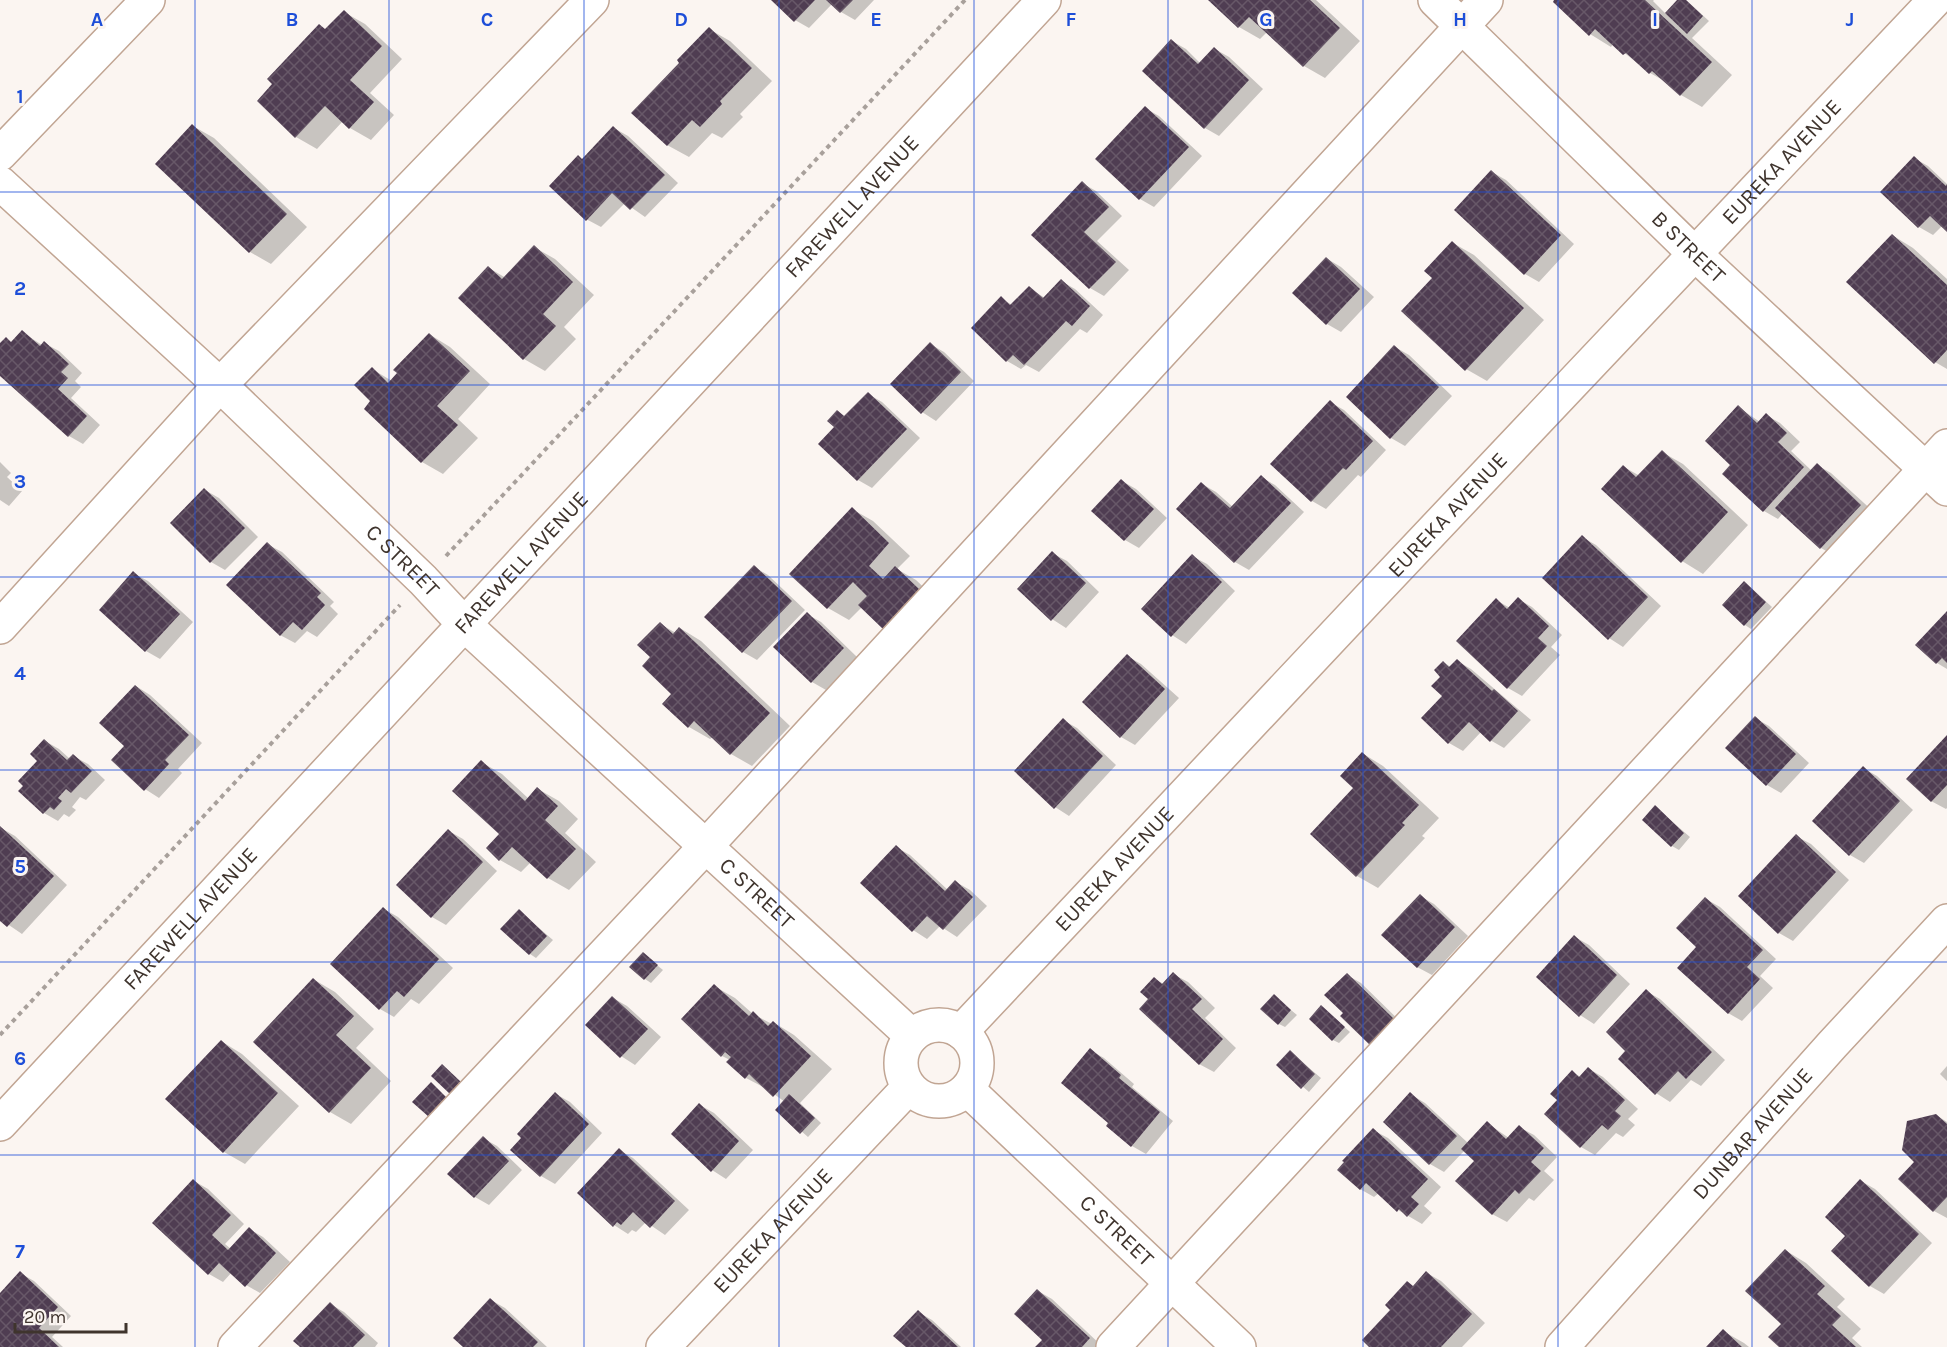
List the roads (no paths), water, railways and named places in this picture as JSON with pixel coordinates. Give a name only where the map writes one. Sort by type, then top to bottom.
[{"type":"street","points":[[0,154],[148,0]]},
{"type":"street","points":[[0,627],[220,385],[592,0]]},
{"type":"street","name":"FAREWELL AVENUE","points":[[0,1124],[1044,0]]},
{"type":"street","name":"B STREET","points":[[1435,0],[1696,255],[1936,479]]},
{"type":"street","points":[[235,1347],[706,846],[1486,0]]},
{"type":"street","name":"EUREKA AVENUE","points":[[961,1032],[1935,0]]},
{"type":"street","name":"C STREET","points":[[0,183],[220,385],[423,580],[464,624],[912,1036]]},
{"type":"street","points":[[1113,1347],[1936,479],[1947,446]]},
{"type":"street","name":"DUNBAR AVENUE","points":[[1562,1347],[1832,1045],[1947,921]]},
{"type":"street","points":[[942,1025],[961,1032],[970,1042],[975,1053],[974,1078],[967,1089],[944,1101],[919,1096],[909,1087],[903,1077],[901,1055],[905,1045],[921,1029],[931,1026],[942,1025]]},
{"type":"street","name":"EUREKA AVENUE","points":[[663,1347],[909,1087]]},
{"type":"street","name":"C STREET","points":[[967,1089],[1239,1347]]}]
